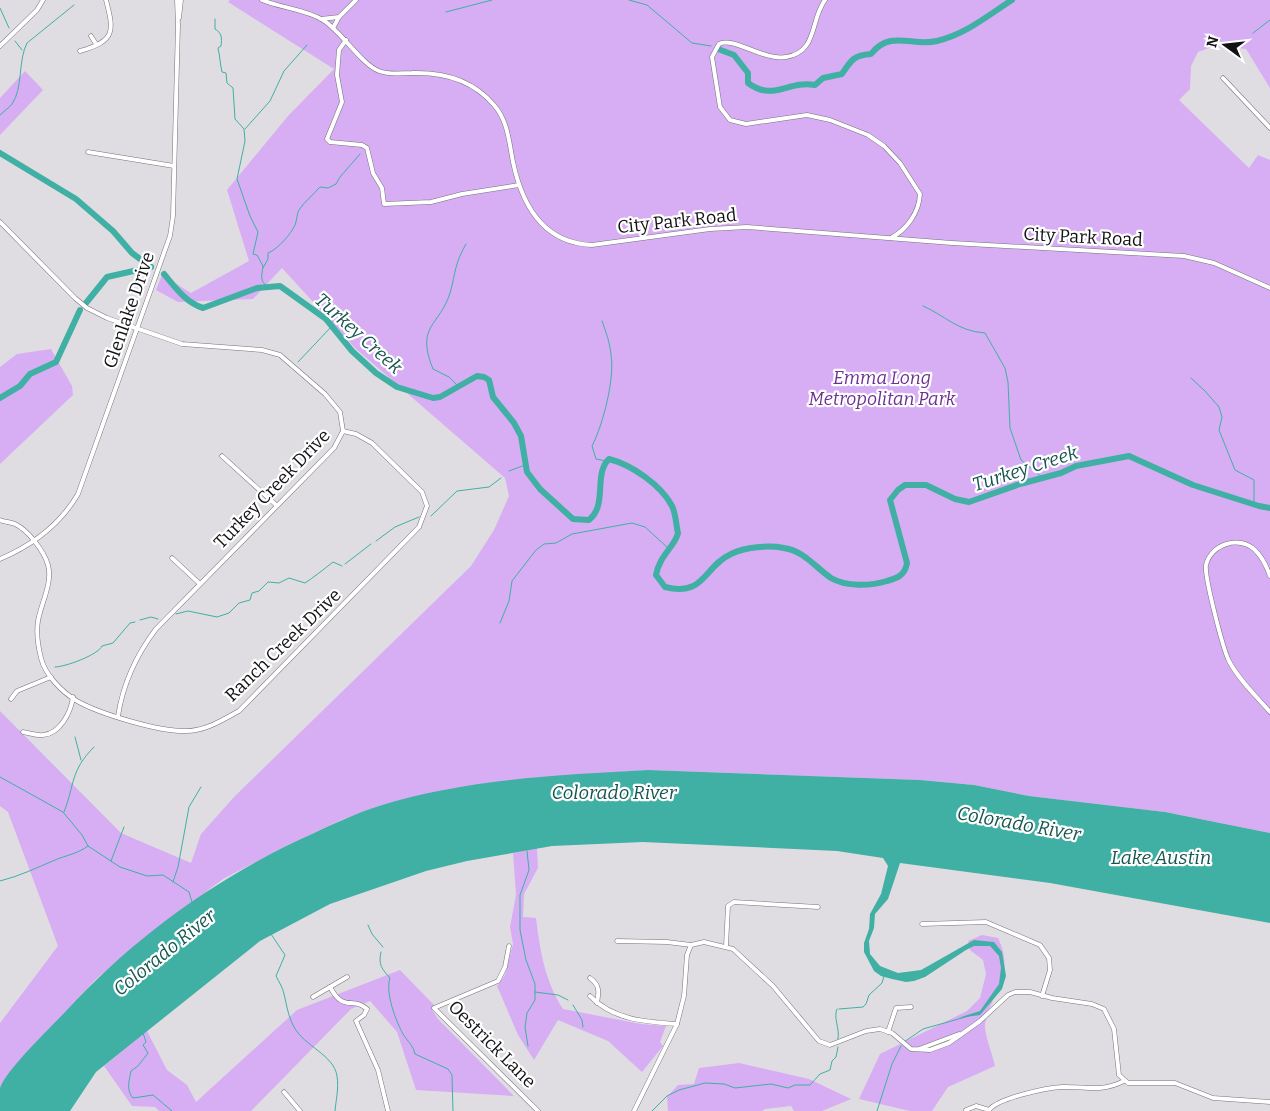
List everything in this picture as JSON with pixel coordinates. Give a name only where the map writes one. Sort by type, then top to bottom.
[{"type":"street","points":[[0,46],[37,10],[43,0]]},
{"type":"street","points":[[80,51],[106,39],[112,30],[106,0]]},
{"type":"street","name":"Glenlake Drive","points":[[0,559],[34,542],[61,519],[78,494],[170,236],[173,216],[177,0]]},
{"type":"street","name":"Glenlake Drive","points":[[178,25],[182,0]]},
{"type":"street","name":"City Park Road","points":[[262,0],[321,19],[378,71],[392,74],[446,75],[460,80],[488,99],[504,120],[519,185],[532,214],[546,229],[565,240],[584,245],[734,227],[1193,258],[1214,263],[1270,288]]},
{"type":"street","points":[[333,28],[340,17],[356,0]]},
{"type":"street","points":[[825,0],[820,8],[810,40],[802,50],[792,56],[772,57],[750,51],[729,42],[719,44],[712,57],[720,107],[730,120],[741,124],[801,115],[817,116],[879,142],[900,163],[919,191],[919,202],[906,228],[891,239]]},
{"type":"street","points":[[321,19],[340,17]]},
{"type":"street","points":[[91,36],[96,44]]},
{"type":"street","points":[[346,40],[339,50],[336,75],[342,102],[327,139],[330,142],[367,148],[373,174],[382,188],[384,204],[431,202],[462,194],[519,185]]},
{"type":"street","points":[[1224,78],[1270,128]]},
{"type":"street","points":[[88,152],[174,166]]},
{"type":"street","name":"Turkey Creek Drive","points":[[0,222],[87,308],[182,344],[262,350],[280,356],[325,394],[340,412],[344,431],[334,448],[156,629],[139,652],[120,701],[118,716]]},
{"type":"street","points":[[906,228],[909,240]]},
{"type":"street","name":"Ranch Creek Drive","points":[[0,520],[15,524],[34,542],[45,559],[49,573],[38,621],[37,637],[42,662],[56,685],[72,697],[118,716],[164,730],[186,732],[205,729],[239,711],[419,527],[427,506],[422,492],[372,443],[356,434],[344,431]]},
{"type":"street","points":[[222,456],[276,506]]},
{"type":"street","points":[[1270,576],[1255,550],[1238,543],[1229,543],[1215,550],[1209,558],[1206,567],[1206,581],[1229,660],[1270,712]]},
{"type":"street","points":[[172,558],[200,584]]},
{"type":"street","points":[[11,699],[17,691],[51,677]]},
{"type":"street","points":[[23,732],[42,735],[53,732],[68,714],[72,697]]},
{"type":"street","points":[[726,946],[728,906],[734,902],[818,907]]},
{"type":"street","points":[[922,924],[986,922],[1040,945],[1050,958],[1050,970],[1042,996]]},
{"type":"street","points":[[617,940],[690,945],[704,942],[726,946],[738,952],[757,969],[821,1043],[834,1045],[866,1031],[880,1030],[888,1032],[905,1046],[916,1050],[966,1031],[980,1021],[1008,995],[1022,991],[1092,1004],[1104,1009],[1114,1029],[1118,1071],[1124,1081],[1132,1084],[1175,1083],[1214,1098],[1270,1102]]},
{"type":"street","points":[[634,1111],[677,1024],[684,996],[687,955],[690,945]]},
{"type":"street","name":"Oestrick Lane","points":[[509,946],[505,967],[498,981],[434,1008],[538,1111]]},
{"type":"street","points":[[313,997],[347,977]]},
{"type":"street","points":[[590,978],[597,983],[599,992],[597,1003]]},
{"type":"street","points":[[330,987],[336,998],[342,1003],[362,1005],[366,1009],[364,1015],[356,1020],[378,1070],[388,1111]]},
{"type":"street","points":[[590,996],[602,1008],[616,1014],[639,1020],[677,1024]]},
{"type":"street","points":[[888,1032],[896,1008],[911,1007]]},
{"type":"street","points":[[966,1110],[976,1106],[989,1111],[996,1103],[1053,1088],[1071,1087],[1097,1090],[1124,1081]]},
{"type":"street","points":[[284,1092],[300,1111]]},
{"type":"green space","name":"Emma Long Metropolitan Park","points":[[230,0],[1270,0],[1270,88],[1246,49],[1217,45],[1198,52],[1191,66],[1190,89],[1179,100],[1249,168],[1258,155],[1270,160],[1270,833],[1165,812],[1029,796],[974,785],[920,780],[648,770],[534,778],[450,789],[379,806],[341,820],[223,879],[144,938],[94,981],[17,1064],[0,1088],[0,1023],[58,946],[8,812],[0,806],[0,711],[121,833],[191,863],[201,834],[234,797],[471,566],[494,530],[509,496],[505,478],[356,349],[282,268],[253,299],[178,302],[156,290],[162,275],[191,293],[249,261],[227,190],[288,116],[334,69],[228,2]]},
{"type":"green space","points":[[25,71],[43,90],[0,135],[0,98]]},
{"type":"green space","points":[[51,349],[72,386],[73,395],[0,464],[0,367],[17,354]]},
{"type":"green space","points":[[537,848],[538,868],[524,894],[523,917],[536,918],[542,954],[552,988],[563,1009],[641,1024],[666,1026],[660,1042],[663,1046],[642,1072],[608,1041],[558,1020],[534,1060],[518,1035],[497,986],[505,975],[513,944],[510,927],[516,895],[513,853]]},
{"type":"green space","points":[[982,935],[998,938],[1005,963],[1004,973],[985,1024],[987,1039],[995,1066],[948,1087],[932,1111],[910,1111],[859,1099],[880,1054],[967,1011],[980,998],[986,974],[983,960],[970,950],[968,941]]},
{"type":"green space","points":[[400,970],[434,1005],[432,1010],[438,1019],[514,1096],[416,1090],[397,1032],[370,1001],[351,1009],[251,1111],[159,1111],[155,1107],[132,1106],[104,1066],[147,1031],[167,1070],[187,1085],[196,1102],[297,1010]]},
{"type":"green space","points":[[739,1063],[809,1079],[851,1099],[822,1111],[794,1111],[791,1106],[762,1111],[668,1111],[667,1097],[678,1085],[694,1084],[699,1068]]},
{"type":"water","name":"Lake Austin","points":[[648,770],[920,780],[974,785],[1029,796],[1165,812],[1270,833],[1270,923],[1050,883],[900,863],[888,899],[875,914],[874,928],[869,941],[870,954],[880,966],[898,973],[921,970],[974,940],[994,942],[1002,952],[1006,976],[1002,989],[980,1015],[958,1018],[980,1011],[999,984],[1001,968],[999,956],[990,946],[974,946],[925,977],[906,982],[881,976],[874,971],[864,952],[864,943],[869,929],[870,914],[881,894],[888,866],[883,858],[837,851],[643,842],[552,846],[467,861],[426,871],[330,904],[260,941],[96,1072],[70,1111],[0,1111],[0,1088],[4,1080],[30,1049],[93,983],[150,932],[181,909],[245,868],[279,850],[338,822],[371,809],[412,797],[478,784],[512,780]]},
{"type":"waterway","points":[[446,12],[492,0]]},
{"type":"waterway","points":[[629,0],[647,5],[692,43],[711,46]]},
{"type":"waterway","points":[[718,49],[734,55],[748,73],[748,83],[757,88],[773,91],[796,85],[815,85],[823,78],[842,74],[854,59],[871,54],[886,42],[894,40],[928,42],[948,38],[976,24],[1012,0]]},
{"type":"waterway","points":[[0,115],[11,105],[18,91],[22,58],[27,43],[74,5]]},
{"type":"waterway","points":[[0,8],[9,28]]},
{"type":"waterway","points":[[215,19],[215,29],[219,32],[221,38],[221,46],[218,48],[222,72],[226,73],[227,83],[233,88],[235,119],[244,129],[245,141],[237,179],[250,216],[258,232],[253,254],[257,255],[263,266],[262,280],[268,287]]},
{"type":"waterway","points":[[1253,33],[1270,20]]},
{"type":"waterway","points":[[15,41],[22,50]]},
{"type":"waterway","points":[[245,129],[270,101],[284,71],[307,45]]},
{"type":"waterway","name":"Turkey Creek","points":[[0,153],[76,199],[113,231],[132,253],[151,267]]},
{"type":"waterway","points":[[263,268],[268,259],[268,253],[280,245],[293,229],[298,211],[320,187],[328,188],[336,184],[360,154]]},
{"type":"waterway","points":[[458,386],[449,377],[433,369],[427,343],[431,327],[446,304],[457,263],[466,244]]},
{"type":"waterway","points":[[86,303],[107,277],[151,267]]},
{"type":"waterway","name":"Turkey Creek","points":[[164,274],[186,298],[203,308],[257,288],[280,286],[326,319],[352,351],[376,373],[397,387],[433,398],[440,397],[477,376],[484,377],[489,380],[493,397],[514,423],[521,436],[527,472],[540,489],[573,519],[589,520],[595,514],[598,506],[604,465],[609,459],[636,471],[661,491],[674,512],[677,537],[660,562],[656,575],[665,587],[688,588],[696,584],[714,566],[731,554],[750,548],[764,547],[778,547],[798,552],[831,578],[844,583],[866,585],[894,579],[903,573],[907,563],[890,500],[905,485],[926,485],[955,499],[969,502],[1020,484],[1061,473],[1076,466],[1129,456],[1193,485],[1270,508]]},
{"type":"waterway","points":[[923,306],[959,326],[975,332],[985,333],[1005,368],[1008,382],[1010,428],[1021,460],[1043,478]]},
{"type":"waterway","points":[[0,398],[20,386],[30,374],[56,362],[80,310]]},
{"type":"waterway","points":[[602,321],[608,338],[612,365],[610,388],[604,414],[592,446],[596,459],[606,461]]},
{"type":"waterway","points":[[298,362],[332,326]]},
{"type":"waterway","points":[[1191,378],[1219,407],[1222,417],[1219,430],[1235,470],[1254,480],[1254,505]]},
{"type":"waterway","points":[[509,471],[525,465]]},
{"type":"waterway","points":[[431,516],[457,491],[489,487],[501,478]]},
{"type":"waterway","points":[[376,541],[395,527],[419,517]]},
{"type":"waterway","points":[[500,623],[509,601],[512,581],[536,550],[544,544],[556,543],[572,534],[632,523],[645,527],[668,548]]},
{"type":"waterway","points":[[345,564],[371,544]]},
{"type":"waterway","points":[[176,614],[188,611],[217,617],[229,613],[239,603],[250,600],[252,593],[259,591],[268,582],[279,583],[289,578],[305,583],[333,562],[342,566]]},
{"type":"waterway","points":[[140,620],[151,617],[158,619]]},
{"type":"waterway","points":[[55,667],[81,660],[102,646],[113,643],[130,623],[135,622]]},
{"type":"waterway","points":[[75,737],[81,760]]},
{"type":"waterway","points":[[64,812],[77,771],[94,747]]},
{"type":"waterway","points":[[0,777],[63,812],[82,835],[88,846],[120,867],[147,876],[163,875],[189,892],[192,902]]},
{"type":"waterway","points":[[173,882],[178,867],[189,807],[201,787]]},
{"type":"waterway","points":[[111,861],[124,827]]},
{"type":"waterway","points":[[0,881],[76,853],[88,846]]},
{"type":"waterway","points":[[527,851],[529,870],[520,895],[520,930],[526,960],[535,984],[535,1000],[527,1013],[525,1027],[528,1046]]},
{"type":"waterway","points":[[368,925],[372,934],[383,947]]},
{"type":"waterway","points":[[271,934],[285,955],[276,976],[283,990],[292,1023],[299,1034],[325,1056],[335,1069],[338,1085],[335,1111]]},
{"type":"waterway","points":[[381,952],[380,964],[390,978],[389,991],[394,1015],[415,1054],[448,1069],[452,1075],[453,1111]]},
{"type":"waterway","points":[[839,1009],[863,1007],[869,995],[882,983],[884,976]]},
{"type":"waterway","points":[[535,992],[558,995],[568,1000]]},
{"type":"waterway","points":[[573,1005],[582,1020],[583,1027]]},
{"type":"waterway","points":[[837,1009],[838,1039]]},
{"type":"waterway","points":[[904,1042],[923,1029],[969,1016]]},
{"type":"waterway","points":[[143,1033],[146,1042],[143,1045],[148,1053],[138,1066],[131,1071],[129,1092],[133,1098],[153,1095],[172,1111]]},
{"type":"waterway","points":[[877,1111],[892,1064],[901,1046]]},
{"type":"waterway","points":[[652,1111],[667,1096],[679,1090],[705,1083],[724,1084],[735,1088],[771,1084],[788,1088],[795,1085],[810,1085],[820,1074],[830,1070],[838,1047]]},
{"type":"water label","name":"Colorado River","points":[[614,792]]},
{"type":"water label","name":"Colorado River","points":[[1019,823]]},
{"type":"water label","name":"Colorado River","points":[[164,952]]}]
